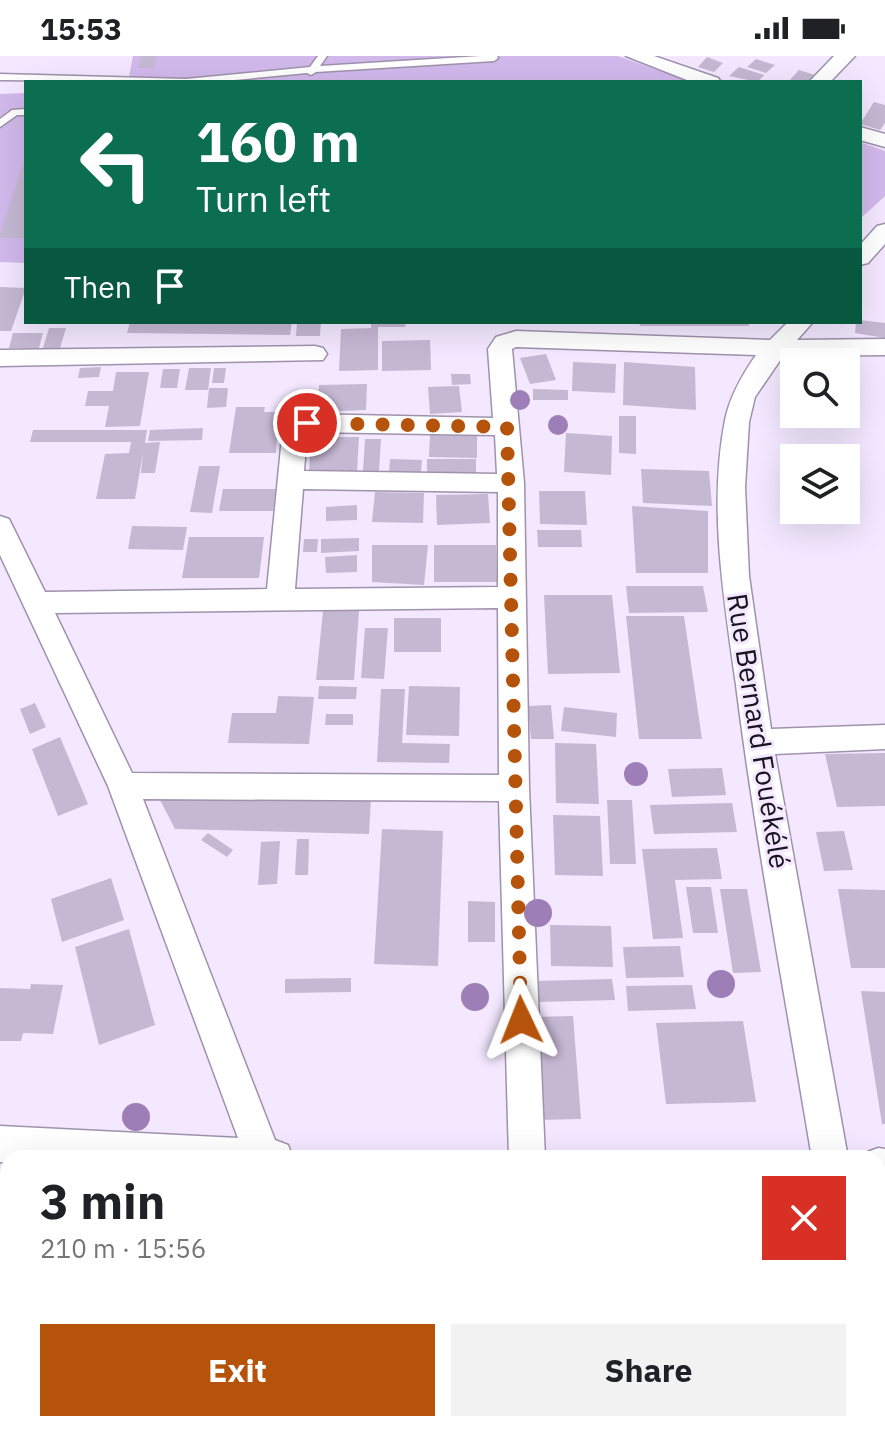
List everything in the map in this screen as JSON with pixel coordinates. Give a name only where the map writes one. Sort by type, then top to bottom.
[{"type":"street","points":[[636,56],[679,62],[708,80]]},
{"type":"street","points":[[821,80],[845,56]]},
{"type":"street","points":[[862,134],[885,141]]},
{"type":"street","points":[[862,256],[885,231]]},
{"type":"street","name":"Rue Bernard Fouékélé","points":[[799,324],[776,348],[743,397],[737,422],[732,487],[735,576],[758,742],[829,1150]]},
{"type":"street","points":[[527,1150],[514,788],[511,483],[500,349],[504,342],[516,339],[776,348],[885,347]]},
{"type":"street","points":[[0,358],[315,354]]},
{"type":"street","points":[[280,599],[295,427],[307,423],[507,427]]},
{"type":"street","points":[[290,480],[511,483]]},
{"type":"street","points":[[0,526],[123,786],[261,1150]]},
{"type":"street","points":[[37,603],[512,597]]},
{"type":"street","points":[[758,742],[885,737]]},
{"type":"street","points":[[123,786],[514,788]]},
{"type":"street","points":[[0,1144],[113,1150]]},
{"type":"lane","points":[[311,72],[323,56]]},
{"type":"lane","points":[[212,80],[355,65],[494,58]]},
{"type":"lane","points":[[0,77],[112,80]]},
{"type":"lane","points":[[0,124],[4,117],[24,112]]},
{"type":"shaded area","points":[[133,56],[618,56],[685,80],[128,80]]},
{"type":"shaded area","points":[[24,93],[24,263],[0,262],[0,94]]},
{"type":"shaded area","points":[[862,143],[885,151],[885,196],[862,217]]},
{"type":"building","points":[[141,56],[157,56],[154,68],[138,68]]},
{"type":"building","points":[[707,57],[723,63],[714,72],[698,67]]},
{"type":"building","points":[[756,59],[775,65],[766,73],[747,67]]},
{"type":"building","points":[[739,67],[764,75],[760,80],[729,76]]},
{"type":"building","points":[[799,70],[818,76],[815,80],[790,80]]},
{"type":"building","points":[[874,102],[885,105],[885,123],[880,130],[862,125]]},
{"type":"building","points":[[24,161],[24,238],[0,238]]},
{"type":"building","points":[[0,287],[24,288],[11,331],[0,331]]},
{"type":"building","points":[[862,320],[885,323],[885,338],[855,333],[856,324],[862,324]]},
{"type":"building","points":[[129,324],[292,324],[290,335],[127,333]]},
{"type":"building","points":[[297,324],[321,324],[320,336],[296,336]]},
{"type":"building","points":[[371,324],[406,324],[405,327],[378,327],[378,370],[339,371],[341,329],[371,328]]},
{"type":"building","points":[[640,324],[749,326],[640,326]]},
{"type":"building","points":[[49,328],[66,328],[60,348],[43,348]]},
{"type":"building","points":[[13,333],[43,333],[39,348],[9,348]]},
{"type":"building","points":[[430,340],[431,370],[382,371],[382,341]]},
{"type":"building","points":[[546,354],[556,380],[530,384],[520,358]]},
{"type":"building","points":[[573,362],[616,364],[615,393],[572,391]]},
{"type":"building","points":[[624,362],[695,367],[696,410],[623,405]]},
{"type":"building","points":[[101,367],[99,377],[78,378],[80,368]]},
{"type":"building","points":[[189,368],[211,368],[208,390],[185,390]]},
{"type":"building","points":[[214,368],[226,368],[224,383],[212,383]]},
{"type":"building","points":[[163,369],[180,369],[177,388],[160,388]]},
{"type":"building","points":[[116,372],[149,372],[140,426],[105,427],[109,406],[85,406],[88,391],[113,391]]},
{"type":"building","points":[[451,374],[470,374],[471,384],[452,385]]},
{"type":"building","points":[[367,384],[366,410],[318,412],[319,385]]},
{"type":"building","points":[[459,386],[462,412],[430,414],[428,387]]},
{"type":"building","points":[[209,388],[228,388],[226,407],[207,408]]},
{"type":"building","points":[[533,389],[568,390],[568,400],[533,400]]},
{"type":"building","points":[[236,407],[265,407],[264,412],[278,412],[276,453],[229,453]]},
{"type":"building","points":[[619,416],[636,416],[636,454],[619,453]]},
{"type":"building","points":[[203,428],[202,440],[148,441],[150,430]]},
{"type":"building","points":[[33,430],[147,430],[145,443],[160,442],[155,473],[141,473],[143,453],[135,499],[96,499],[105,454],[129,453],[131,442],[30,442]]},
{"type":"building","points":[[566,433],[612,436],[611,475],[564,472]]},
{"type":"building","points":[[430,435],[477,436],[477,458],[429,457]]},
{"type":"building","points":[[311,437],[359,437],[357,471],[309,471]]},
{"type":"building","points":[[365,439],[381,439],[379,471],[363,471]]},
{"type":"building","points":[[390,459],[422,460],[421,472],[389,472]]},
{"type":"building","points":[[427,459],[476,459],[476,478],[427,478]]},
{"type":"building","points":[[199,466],[220,466],[212,513],[190,512]]},
{"type":"building","points":[[641,469],[709,471],[712,506],[643,503]]},
{"type":"building","points":[[223,489],[276,489],[273,511],[219,511]]},
{"type":"building","points":[[539,491],[585,491],[587,525],[540,524]]},
{"type":"building","points":[[375,492],[424,493],[423,523],[372,522]]},
{"type":"building","points":[[488,494],[490,523],[437,525],[436,495]]},
{"type":"building","points":[[357,505],[357,520],[326,521],[326,507]]},
{"type":"building","points":[[632,506],[708,511],[708,573],[636,573]]},
{"type":"building","points":[[132,526],[187,527],[183,550],[128,549]]},
{"type":"building","points":[[537,530],[581,530],[582,547],[538,547]]},
{"type":"building","points":[[189,537],[264,537],[259,578],[182,578]]},
{"type":"building","points":[[359,538],[359,551],[321,553],[321,539]]},
{"type":"building","points":[[304,539],[318,539],[317,552],[303,552]]},
{"type":"building","points":[[372,545],[428,545],[424,585],[372,582]]},
{"type":"building","points":[[434,545],[496,545],[497,582],[434,582]]},
{"type":"building","points":[[357,555],[357,572],[326,573],[325,557]]},
{"type":"building","points":[[626,586],[703,586],[708,612],[629,613]]},
{"type":"building","points":[[544,595],[612,595],[620,673],[548,674]]},
{"type":"building","points":[[323,611],[359,611],[354,680],[316,680]]},
{"type":"building","points":[[626,616],[684,616],[702,739],[639,739]]},
{"type":"building","points":[[394,618],[441,618],[441,652],[394,652]]},
{"type":"building","points":[[365,628],[388,628],[384,679],[361,678]]},
{"type":"building","points":[[319,686],[357,687],[356,699],[318,699]]},
{"type":"building","points":[[409,686],[460,687],[459,736],[406,735]]},
{"type":"building","points":[[381,689],[405,689],[402,743],[450,744],[449,763],[377,762]]},
{"type":"building","points":[[278,696],[314,697],[309,744],[228,743],[232,713],[276,713]]},
{"type":"building","points":[[35,703],[46,727],[30,734],[20,709]]},
{"type":"building","points":[[551,705],[554,739],[531,739],[528,706]]},
{"type":"building","points":[[564,707],[617,713],[616,737],[561,731]]},
{"type":"building","points":[[326,714],[353,714],[353,725],[325,725]]},
{"type":"building","points":[[60,737],[88,804],[58,816],[32,749]]},
{"type":"building","points":[[555,743],[596,744],[599,804],[556,803]]},
{"type":"building","points":[[885,753],[885,806],[837,807],[825,754]]},
{"type":"building","points":[[722,768],[726,795],[672,797],[668,769]]},
{"type":"building","points":[[157,794],[371,798],[369,834],[175,829]]},
{"type":"building","points":[[607,800],[632,800],[636,864],[610,864]]},
{"type":"building","points":[[732,803],[737,832],[654,834],[650,805]]},
{"type":"building","points":[[553,815],[600,816],[603,876],[555,875]]},
{"type":"building","points":[[382,829],[443,831],[438,966],[374,964]]},
{"type":"building","points":[[844,831],[853,870],[824,871],[816,832]]},
{"type":"building","points":[[208,833],[233,850],[227,857],[201,840]]},
{"type":"building","points":[[297,839],[309,839],[308,875],[295,875]]},
{"type":"building","points":[[280,841],[277,884],[258,885],[261,842]]},
{"type":"building","points":[[717,848],[722,879],[675,880],[683,938],[653,939],[642,849]]},
{"type":"building","points":[[111,878],[124,920],[62,942],[51,899]]},
{"type":"building","points":[[686,887],[711,887],[718,933],[693,933]]},
{"type":"building","points":[[720,889],[747,889],[761,972],[733,973]]},
{"type":"building","points":[[838,889],[885,890],[885,968],[851,968]]},
{"type":"building","points":[[468,901],[495,902],[495,942],[468,942]]},
{"type":"building","points":[[550,925],[611,926],[613,967],[551,966]]},
{"type":"building","points":[[129,929],[155,1025],[99,1045],[75,947]]},
{"type":"building","points":[[680,946],[684,977],[626,978],[623,947]]},
{"type":"building","points":[[351,978],[351,992],[285,993],[285,979]]},
{"type":"building","points":[[612,979],[615,1000],[537,1002],[536,981]]},
{"type":"building","points":[[31,984],[63,985],[53,1034],[23,1033],[21,1041],[0,1041],[0,988],[30,989]]},
{"type":"building","points":[[692,985],[696,1009],[628,1011],[626,986]]},
{"type":"building","points":[[861,991],[885,992],[885,1124],[882,1124]]},
{"type":"building","points":[[573,1016],[581,1119],[538,1120],[532,1017]]},
{"type":"building","points":[[743,1021],[756,1102],[666,1104],[656,1023]]},
{"type":"route","points":[[307,423],[507,427],[511,483],[521,1020]]}]
